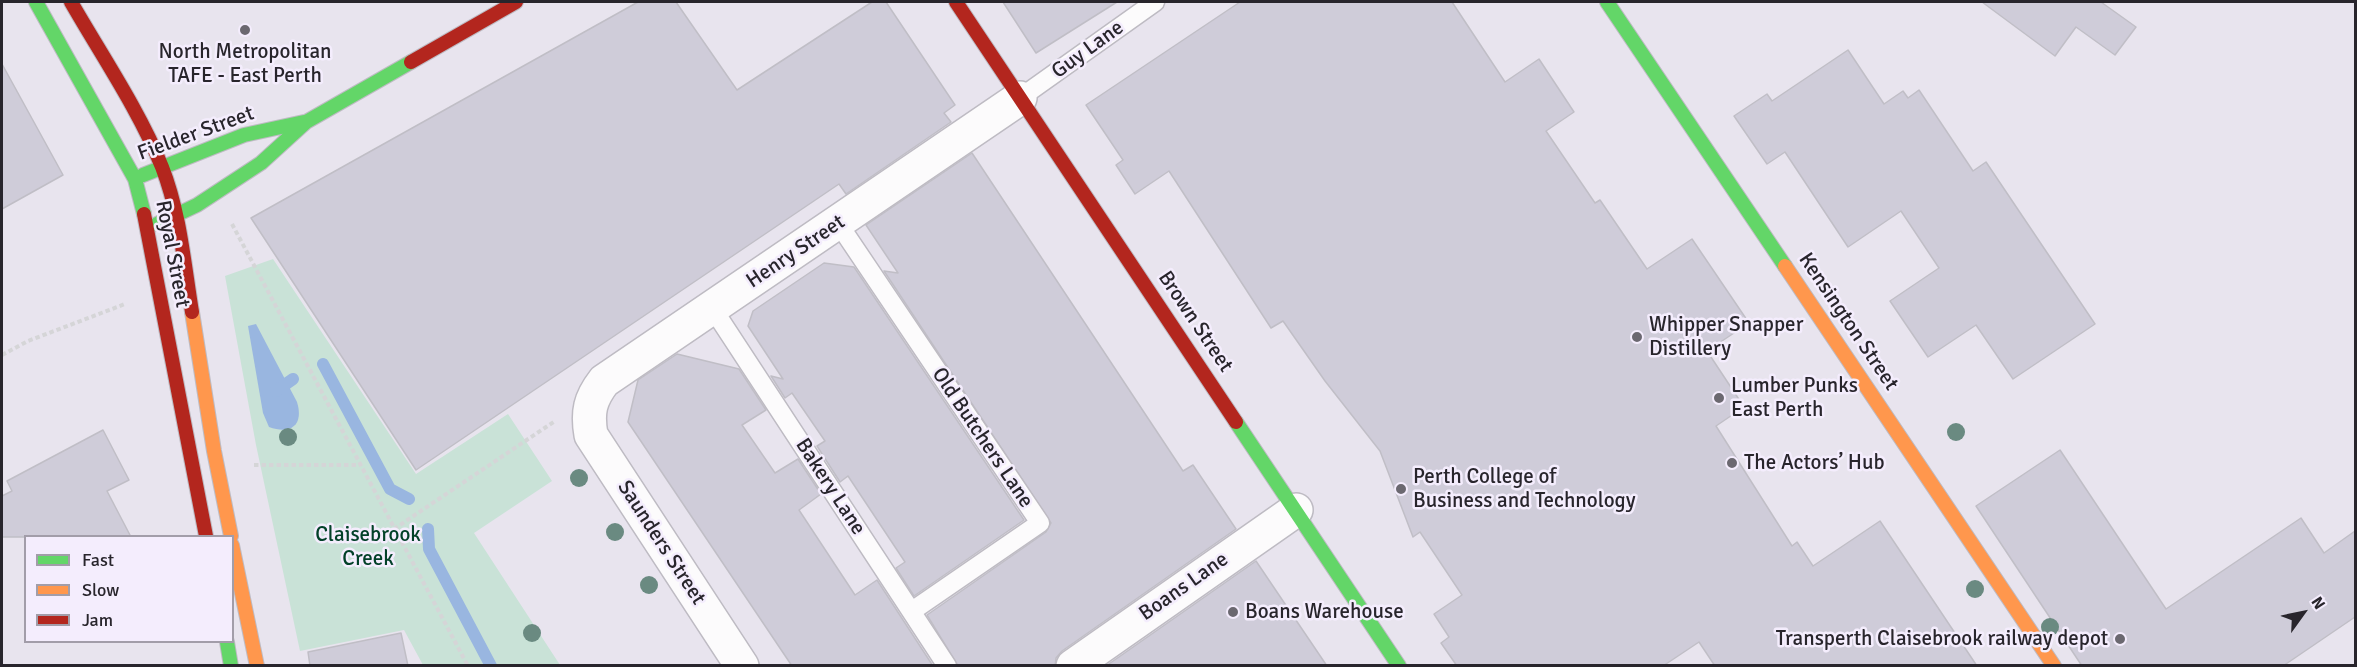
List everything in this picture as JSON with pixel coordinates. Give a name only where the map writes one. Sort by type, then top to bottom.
[{"type":"street","name":"Royal Street","points":[[36,2],[135,179],[147,227],[206,535]]},
{"type":"street","name":"Royal Street","points":[[71,2],[133,110],[162,167],[177,216],[214,451],[231,535]]},
{"type":"street","name":"Fielder Street","points":[[147,227],[177,216],[261,163],[306,122],[516,2]]},
{"type":"street","name":"Brown Street","points":[[956,2],[1400,666]]},
{"type":"street","name":"Kensington Street","points":[[1607,2],[2054,666]]},
{"type":"street","name":"Henry Street","points":[[588,416],[592,397],[604,381],[838,224],[1020,98]]},
{"type":"street","name":"Fielder Street","points":[[135,179],[244,135],[306,122]]},
{"type":"street","name":"Saunders Street","points":[[588,416],[591,435],[603,456],[742,666]]},
{"type":"street","name":"Boans Lane","points":[[1073,666],[1296,510]]},
{"type":"street","points":[[234,554],[257,666]]},
{"type":"street","points":[[227,643],[231,666]]},
{"type":"lane","name":"Guy Lane","points":[[1020,98],[1155,2]]},
{"type":"lane","name":"Old Butchers Lane","points":[[838,224],[1040,523],[912,611]]},
{"type":"lane","name":"Bakery Lane","points":[[713,309],[947,666]]},
{"type":"path","points":[[230,221],[468,666]]},
{"type":"path","points":[[2,355],[28,342],[131,301],[157,287]]},
{"type":"path","points":[[394,529],[557,419],[588,416]]},
{"type":"path","points":[[247,465],[360,465]]},
{"type":"green space","name":"Claisebrook Creek","points":[[273,259],[416,474],[508,414],[552,481],[474,533],[560,665],[423,665],[404,630],[300,651],[256,445],[225,276]]},
{"type":"water","points":[[256,324],[297,402],[299,417],[294,426],[289,429],[269,427],[263,413],[248,326]]},
{"type":"building","points":[[638,2],[676,2],[737,90],[872,2],[886,2],[955,105],[944,113],[951,122],[846,194],[839,184],[416,470],[251,218]]},
{"type":"building","points":[[1003,2],[1117,2],[1036,53]]},
{"type":"building","points":[[1240,2],[1452,2],[1505,82],[1539,59],[1574,112],[1546,131],[1595,203],[1600,200],[1647,269],[1692,239],[1749,323],[1707,351],[1744,407],[1716,426],[1792,546],[1797,542],[1813,566],[1880,521],[1977,666],[1715,666],[1699,642],[1663,666],[1457,666],[1441,643],[1449,637],[1434,614],[1462,595],[1420,532],[1413,537],[1380,451],[1325,381],[1283,321],[1271,328],[1169,171],[1135,194],[1116,165],[1123,160],[1086,105]]},
{"type":"building","points":[[1982,2],[2101,2],[2136,27],[2115,55],[2076,27],[2055,56]]},
{"type":"building","points":[[1848,50],[1884,104],[1903,91],[1908,98],[1919,90],[1973,171],[1986,162],[2095,324],[2013,379],[1976,325],[1928,357],[1890,301],[1939,268],[1901,211],[1848,247],[1785,152],[1767,164],[1734,116],[1767,94],[1772,101]]},
{"type":"building","points":[[2,64],[63,175],[2,209]]},
{"type":"building","points":[[972,153],[1183,471],[1193,465],[1236,529],[1062,651],[1056,658],[1055,666],[958,666],[927,615],[1046,532],[1051,523],[884,271],[898,273],[866,225]]},
{"type":"building","points":[[824,263],[854,267],[1024,520],[914,596],[896,568],[905,562],[848,476],[840,482],[817,446],[825,441],[792,393],[785,398],[771,376],[783,379],[748,326],[753,311]]},
{"type":"building","points":[[677,354],[739,369],[766,410],[742,425],[775,473],[798,459],[821,494],[799,510],[855,595],[877,580],[933,666],[792,666],[628,422],[638,380]]},
{"type":"building","points":[[103,430],[129,480],[107,491],[130,535],[2,537],[2,496],[12,491],[7,481]]},
{"type":"building","points":[[2060,450],[2166,609],[2301,518],[2324,553],[2355,531],[2355,617],[2283,666],[2082,666],[1976,506]]},
{"type":"building","name":"Boans Warehouse","points":[[1256,561],[1327,666],[1106,666]]},
{"type":"building","points":[[401,633],[408,666],[310,666],[308,652]]},
{"type":"waterway","points":[[323,364],[390,489],[409,499]]},
{"type":"waterway","points":[[276,391],[293,379]]},
{"type":"waterway","points":[[428,529],[429,549],[491,666]]},
{"type":"traffic: fast","points":[[36,2],[135,179],[144,214]]},
{"type":"traffic: fast","points":[[1607,2],[1785,266]]},
{"type":"traffic: fast","points":[[157,224],[197,205],[261,163],[306,122],[411,62]]},
{"type":"traffic: fast","points":[[143,175],[244,135],[304,122]]},
{"type":"traffic: fast","points":[[1236,422],[1399,666]]},
{"type":"traffic: fast","points":[[227,643],[231,666]]},
{"type":"traffic: slow","points":[[1785,266],[2054,666]]},
{"type":"traffic: slow","points":[[192,312],[214,451],[231,535]]},
{"type":"traffic: slow","points":[[234,555],[257,666]]},
{"type":"traffic: jam","points":[[71,2],[131,104],[162,167],[177,220],[192,312]]},
{"type":"traffic: jam","points":[[411,62],[516,2]]},
{"type":"traffic: jam","points":[[956,2],[1236,422]]},
{"type":"traffic: jam","points":[[144,214],[206,535]]},
{"type":"place","name":"North Metropolitan TAFE - East Perth","points":[[245,30]]},
{"type":"place","name":"Whipper Snapper Distillery","points":[[1637,337]]},
{"type":"place","name":"Lumber Punks East Perth","points":[[1719,398]]},
{"type":"place","name":"The Actors’ Hub","points":[[1732,463]]},
{"type":"place","name":"Perth College of Business and Technology","points":[[1401,489]]},
{"type":"place","name":"Boans Warehouse","points":[[1233,612]]},
{"type":"place","name":"Transperth Claisebrook railway depot","points":[[2120,639]]}]
